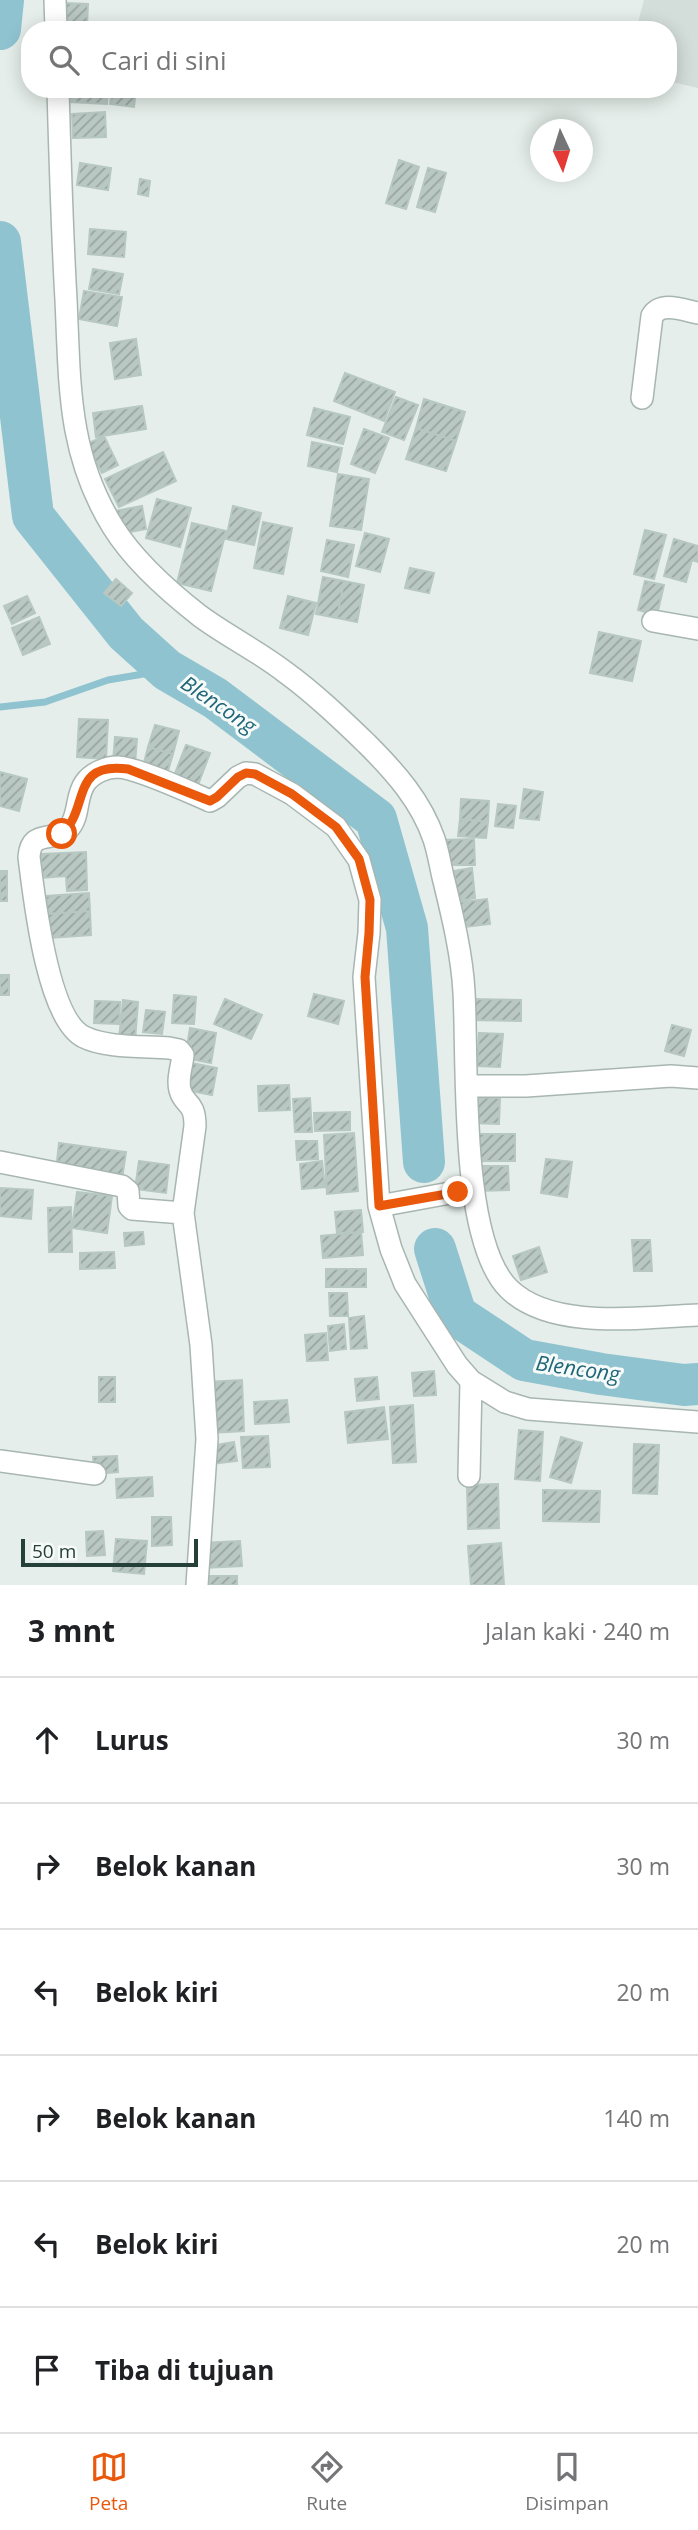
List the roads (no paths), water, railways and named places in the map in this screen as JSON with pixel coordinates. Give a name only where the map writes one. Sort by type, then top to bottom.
[{"type":"street","points":[[55,0],[56,21]]},
{"type":"street","points":[[58,98],[72,416],[84,465],[111,524],[129,550],[200,616],[284,671],[336,714],[387,764],[413,795],[434,839],[451,909],[464,987],[467,1086],[465,1190],[486,1248],[498,1272],[509,1289],[547,1312],[578,1317],[698,1315]]},
{"type":"street","points":[[642,398],[652,316],[656,309],[662,307],[698,313]]},
{"type":"street","points":[[653,621],[698,629]]},
{"type":"street","points":[[197,1585],[206,1439],[201,1345],[183,1213],[193,1155],[195,1114],[179,1089],[183,1055],[179,1050],[169,1048],[96,1042],[81,1036],[71,1027],[61,1009],[39,930],[29,857],[30,845],[38,839],[62,834],[72,825],[85,783],[103,769],[128,769],[210,801],[238,777],[246,773],[255,774],[292,794],[344,835],[359,859],[370,900],[365,977],[389,1204],[391,1249],[405,1284],[428,1323],[471,1381],[505,1402],[528,1409],[698,1422]]},
{"type":"street","points":[[467,1086],[526,1086],[671,1076],[698,1078]]},
{"type":"street","points":[[0,1162],[122,1186],[128,1191],[129,1206],[132,1209],[183,1213]]},
{"type":"street","points":[[389,1204],[465,1190]]},
{"type":"street","points":[[469,1476],[471,1381]]},
{"type":"street","points":[[0,1461],[94,1474]]},
{"type":"waterway","name":"Blencong","points":[[0,29],[3,0]]},
{"type":"waterway","name":"Blencong","points":[[0,242],[33,516],[126,633],[167,670],[215,698],[376,819],[407,928],[424,1162]]},
{"type":"waterway","points":[[0,707],[45,702],[108,680],[167,670]]},
{"type":"waterway","name":"Blencong","points":[[435,1249],[456,1315],[524,1360],[601,1374],[684,1385],[698,1384]]}]
